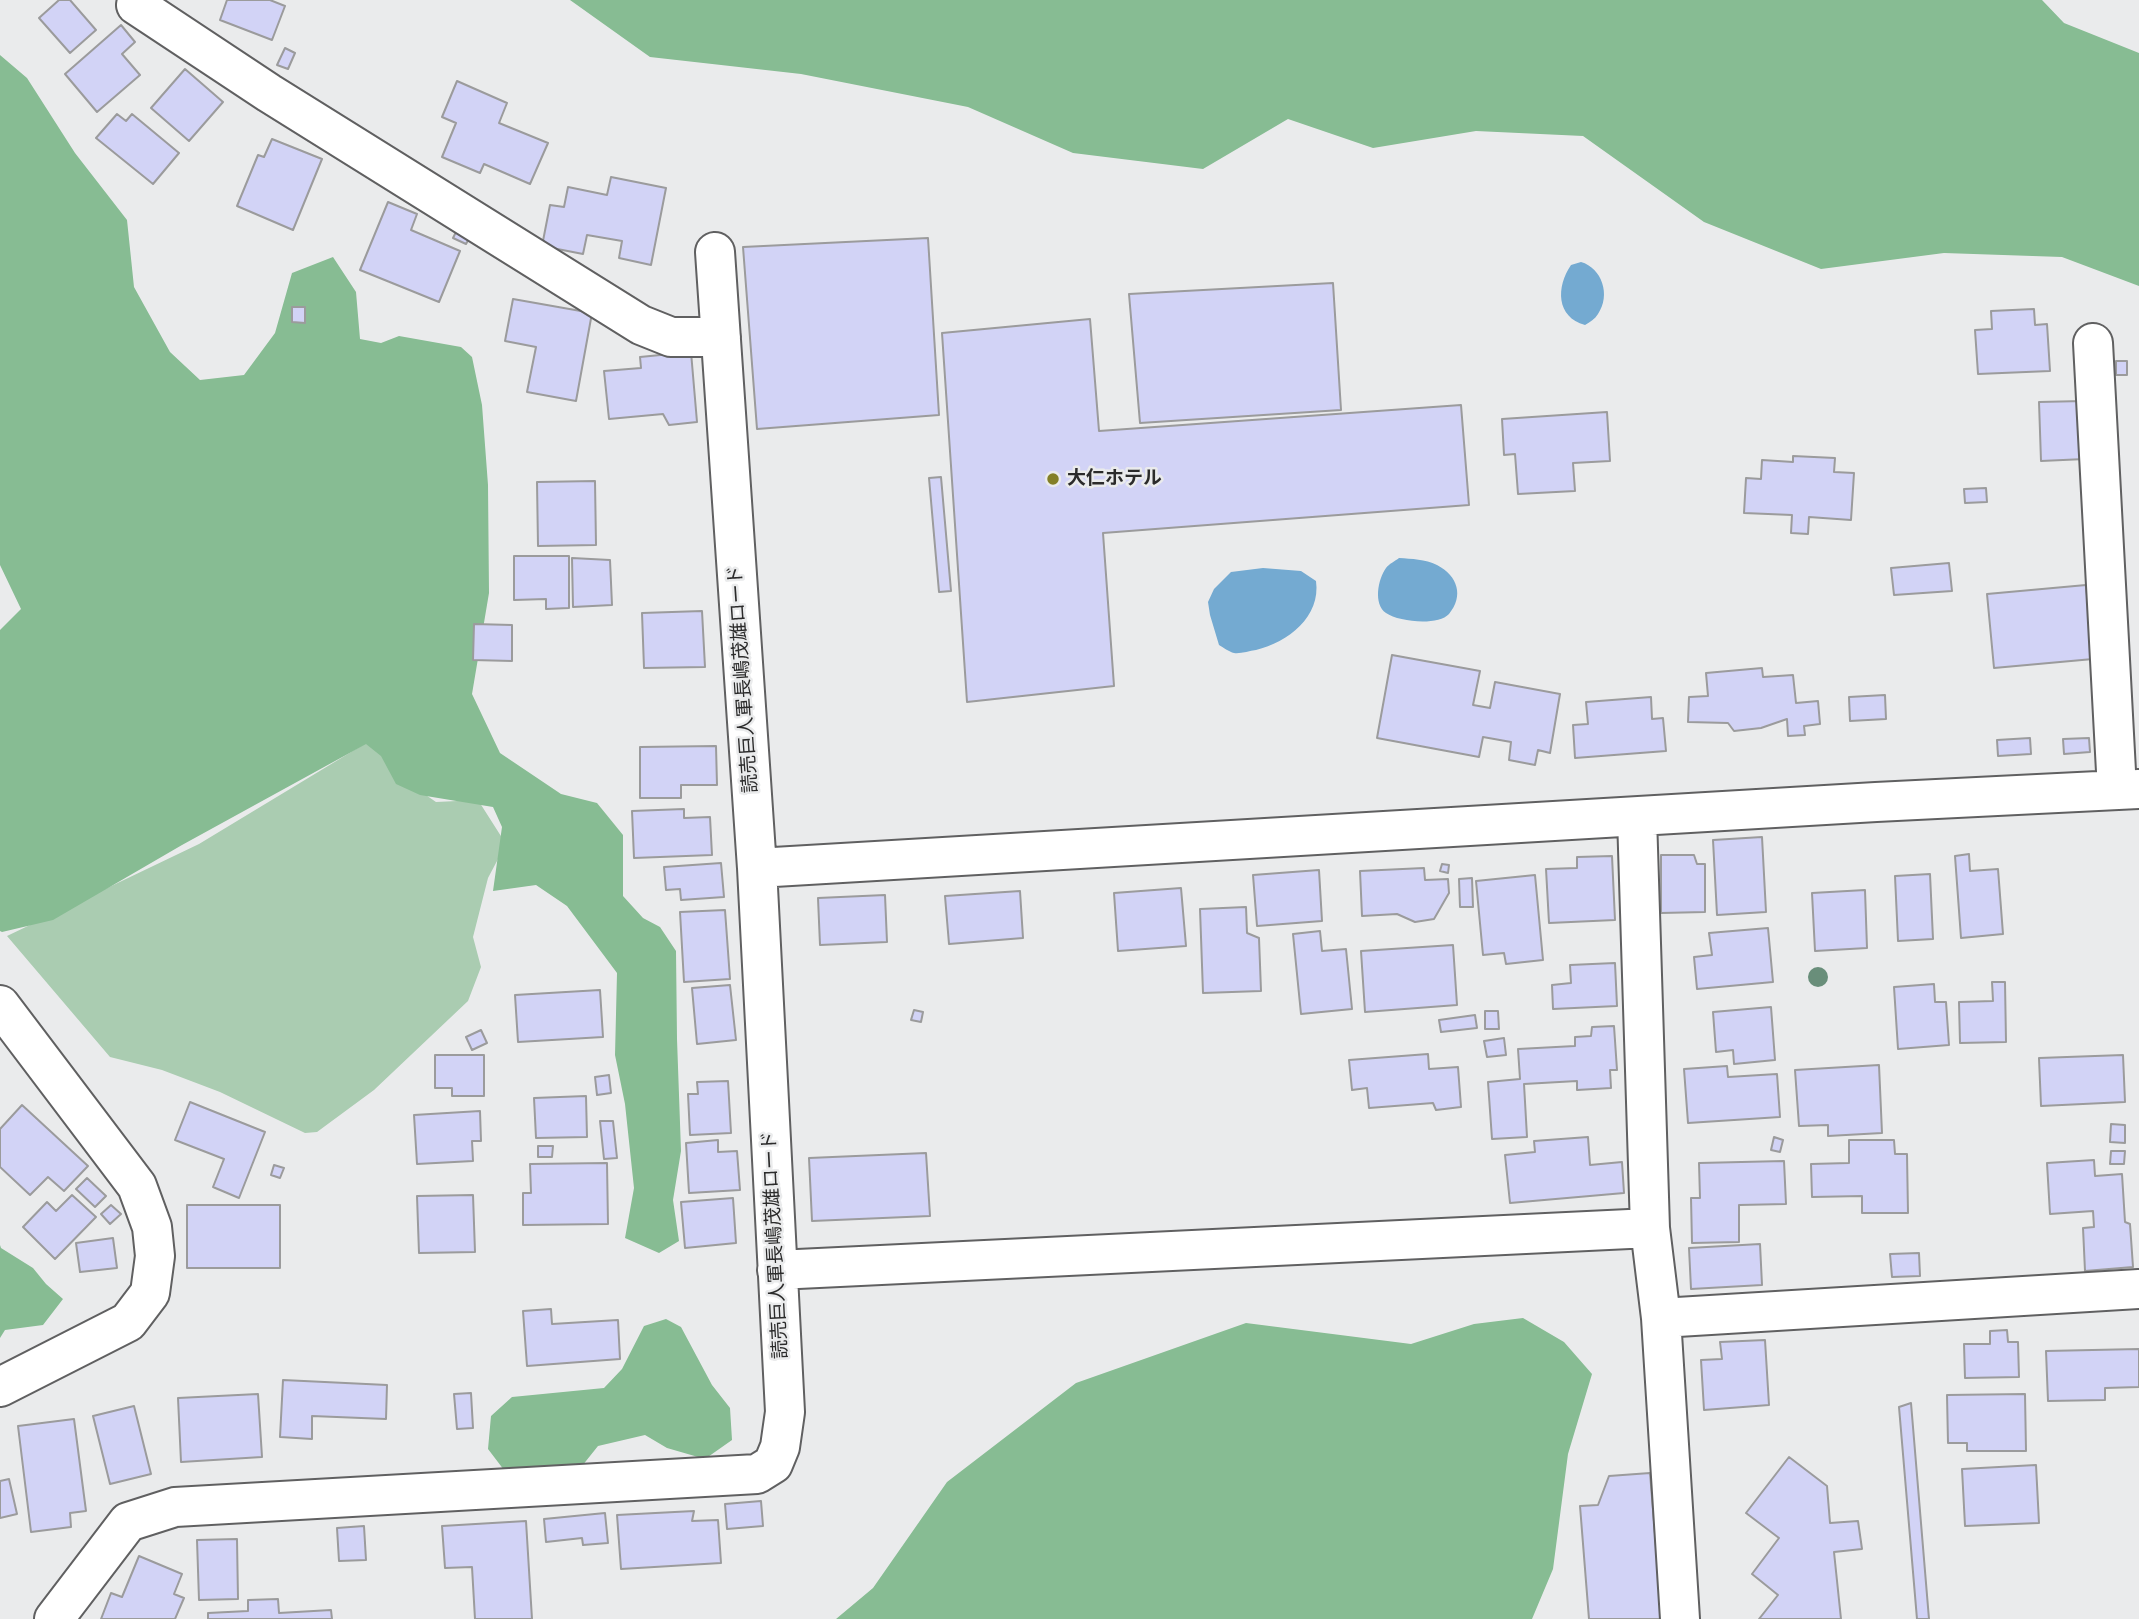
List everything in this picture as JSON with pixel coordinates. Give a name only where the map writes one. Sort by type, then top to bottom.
[{"type":"street","points":[[136,5],[269,93],[641,325],[671,337],[721,337]]},
{"type":"street","name":"読売巨人軍長嶋茂雄ロード","points":[[54,1619],[128,1522],[174,1507],[757,1474],[773,1464],[780,1447],[785,1412],[757,867],[715,252]]},
{"type":"street","points":[[757,867],[2128,789],[2093,343]]},
{"type":"street","points":[[1637,817],[1650,1228],[1661,1318],[1680,1619]]},
{"type":"street","points":[[0,1005],[137,1186],[152,1227],[155,1256],[150,1293],[128,1322],[0,1387]]},
{"type":"street","points":[[777,1270],[1650,1228]]},
{"type":"street","points":[[1661,1318],[2139,1289]]},
{"type":"green space","points":[[570,0],[2042,0],[2064,23],[2139,53],[2139,286],[2062,257],[1944,253],[1821,269],[1704,222],[1583,136],[1476,131],[1373,148],[1288,119],[1203,169],[1073,153],[968,107],[801,74],[650,57]]},
{"type":"green space","points":[[0,55],[27,78],[75,153],[127,220],[134,287],[170,352],[200,380],[244,375],[275,333],[292,273],[333,257],[356,292],[360,339],[381,343],[399,336],[461,347],[472,357],[482,405],[488,485],[489,593],[472,694],[500,753],[561,794],[597,803],[623,835],[623,896],[643,918],[660,927],[676,951],[681,1151],[673,1200],[679,1241],[659,1253],[625,1238],[634,1188],[625,1104],[615,1055],[617,973],[567,906],[536,885],[493,891],[502,827],[493,807],[420,795],[396,784],[381,756],[366,744],[182,845],[53,920],[0,931],[0,630],[21,609],[0,565]]},
{"type":"green space","points":[[366,743],[380,745],[404,780],[436,802],[478,800],[506,844],[488,878],[473,937],[481,967],[468,1001],[374,1090],[317,1132],[305,1133],[220,1092],[162,1070],[110,1057],[7,936],[199,844]]},
{"type":"green space","points":[[0,1245],[33,1268],[63,1299],[43,1325],[5,1330],[0,1338]]},
{"type":"green space","points":[[1523,1318],[1564,1342],[1592,1374],[1568,1454],[1553,1569],[1532,1619],[836,1619],[873,1588],[947,1482],[1076,1383],[1246,1323],[1411,1344],[1474,1324]]},
{"type":"green space","points":[[666,1319],[681,1327],[712,1385],[730,1408],[732,1440],[705,1459],[667,1448],[645,1435],[598,1446],[582,1466],[504,1470],[488,1449],[491,1416],[512,1397],[604,1388],[622,1369],[644,1326]]},
{"type":"water","points":[[1581,262],[1599,276],[1604,291],[1602,307],[1594,319],[1585,325],[1568,315],[1561,292],[1571,265]]},
{"type":"water","points":[[1399,558],[1432,563],[1450,575],[1457,593],[1454,607],[1449,614],[1436,620],[1418,621],[1392,616],[1382,609],[1378,598],[1381,578],[1387,567]]},
{"type":"water","points":[[1263,568],[1301,571],[1316,581],[1313,606],[1300,626],[1280,641],[1256,650],[1232,652],[1219,645],[1208,602],[1214,589],[1231,572]]},
{"type":"building","points":[[59,0],[70,0],[96,30],[70,53],[39,18]]},
{"type":"building","points":[[227,0],[270,0],[285,6],[272,40],[220,20]]},
{"type":"building","points":[[121,25],[135,42],[122,54],[140,75],[97,112],[65,74]]},
{"type":"building","points":[[285,48],[295,53],[288,69],[277,65]]},
{"type":"building","points":[[185,69],[223,102],[189,141],[151,108]]},
{"type":"building","points":[[457,81],[507,103],[499,123],[548,143],[530,184],[484,164],[480,173],[442,157],[456,123],[442,117]]},
{"type":"building","points":[[117,114],[126,121],[132,114],[179,153],[153,184],[96,138]]},
{"type":"building","points":[[272,139],[322,159],[293,230],[237,206],[258,155],[264,157]]},
{"type":"building","points":[[611,177],[666,188],[651,265],[619,258],[622,241],[587,235],[583,254],[542,246],[550,205],[564,207],[568,187],[607,195]]},
{"type":"building","points":[[388,202],[417,214],[411,230],[460,251],[439,302],[360,270]]},
{"type":"building","points":[[457,230],[470,237],[466,244],[453,238]]},
{"type":"building","points":[[928,238],[939,415],[757,429],[743,247]]},
{"type":"building","points":[[1333,283],[1341,410],[1140,423],[1129,294]]},
{"type":"building","points":[[513,299],[592,313],[576,401],[527,392],[536,347],[505,341]]},
{"type":"building","points":[[292,307],[305,307],[305,323],[292,322]]},
{"type":"building","points":[[2034,309],[2035,325],[2047,324],[2050,371],[1978,374],[1975,330],[1992,329],[1991,311]]},
{"type":"building","points":[[1090,319],[1099,431],[1461,405],[1469,505],[1103,533],[1114,686],[967,702],[942,333]]},
{"type":"building","points":[[691,352],[697,422],[669,425],[663,414],[609,419],[604,371],[641,368],[640,357]]},
{"type":"building","points":[[2116,361],[2127,361],[2127,375],[2116,375]]},
{"type":"building","points":[[2083,401],[2085,459],[2041,461],[2039,402]]},
{"type":"building","points":[[1607,412],[1610,461],[1573,463],[1575,491],[1518,494],[1515,454],[1504,455],[1502,419]]},
{"type":"building","points":[[1793,456],[1835,458],[1834,472],[1854,473],[1851,520],[1809,517],[1808,534],[1791,533],[1792,515],[1744,513],[1746,478],[1761,479],[1762,460],[1793,462]]},
{"type":"building","points":[[941,477],[951,591],[939,592],[929,478]]},
{"type":"building","points":[[595,481],[596,545],[538,546],[537,482]]},
{"type":"building","points":[[1986,488],[1987,502],[1965,503],[1964,489]]},
{"type":"building","points":[[514,556],[569,556],[569,608],[546,609],[546,599],[514,600]]},
{"type":"building","points":[[572,558],[610,560],[612,605],[573,607]]},
{"type":"building","points":[[1949,563],[1952,591],[1894,595],[1891,568]]},
{"type":"building","points":[[2086,585],[2093,659],[1994,668],[1987,594]]},
{"type":"building","points":[[702,611],[705,667],[644,668],[642,613]]},
{"type":"building","points":[[474,624],[512,625],[512,661],[473,660]]},
{"type":"building","points":[[1392,655],[1480,671],[1473,705],[1490,708],[1495,682],[1560,694],[1550,753],[1538,750],[1535,765],[1509,760],[1511,742],[1483,737],[1479,757],[1377,738]]},
{"type":"building","points":[[1762,668],[1763,677],[1793,675],[1796,703],[1818,701],[1820,724],[1804,726],[1805,735],[1788,736],[1787,719],[1761,728],[1734,731],[1728,723],[1688,722],[1689,697],[1708,696],[1706,673]]},
{"type":"building","points":[[1885,695],[1886,719],[1850,721],[1849,697]]},
{"type":"building","points":[[1651,697],[1652,719],[1663,718],[1666,751],[1575,758],[1573,725],[1588,724],[1586,702]]},
{"type":"building","points":[[2030,738],[2031,754],[1998,756],[1997,740]]},
{"type":"building","points":[[2089,738],[2090,752],[2064,754],[2063,739]]},
{"type":"building","points":[[716,746],[717,785],[681,785],[681,798],[640,798],[640,747]]},
{"type":"building","points":[[684,809],[684,818],[710,817],[712,855],[634,858],[632,811]]},
{"type":"building","points":[[1762,837],[1766,912],[1717,915],[1713,840]]},
{"type":"building","points":[[1969,854],[1970,871],[1998,869],[2003,934],[1961,938],[1955,856]]},
{"type":"building","points":[[1661,855],[1694,855],[1697,864],[1705,864],[1705,912],[1661,913]]},
{"type":"building","points":[[1612,856],[1615,920],[1549,923],[1546,869],[1577,868],[1577,857]]},
{"type":"building","points":[[721,863],[724,897],[681,900],[680,889],[666,890],[664,867]]},
{"type":"building","points":[[1442,864],[1449,865],[1448,873],[1440,871]]},
{"type":"building","points":[[1424,868],[1425,880],[1448,879],[1449,893],[1434,919],[1415,922],[1397,914],[1362,916],[1360,871]]},
{"type":"building","points":[[1319,870],[1322,921],[1257,926],[1253,875]]},
{"type":"building","points":[[1930,874],[1933,939],[1898,941],[1895,876]]},
{"type":"building","points":[[1535,875],[1543,960],[1506,964],[1504,953],[1483,955],[1476,881]]},
{"type":"building","points":[[1472,878],[1473,907],[1460,907],[1459,879]]},
{"type":"building","points":[[1181,888],[1186,946],[1118,951],[1114,893]]},
{"type":"building","points":[[1865,890],[1867,948],[1815,951],[1812,893]]},
{"type":"building","points":[[1020,891],[1023,938],[949,944],[945,896]]},
{"type":"building","points":[[885,895],[887,942],[820,945],[818,898]]},
{"type":"building","points":[[1246,907],[1247,933],[1259,938],[1261,991],[1203,993],[1200,909]]},
{"type":"building","points":[[725,910],[730,979],[684,982],[680,912]]},
{"type":"building","points":[[1768,928],[1773,982],[1697,989],[1694,957],[1712,955],[1709,933]]},
{"type":"building","points":[[1320,931],[1322,951],[1346,949],[1352,1009],[1301,1014],[1293,934]]},
{"type":"building","points":[[1453,945],[1457,1005],[1365,1012],[1361,951]]},
{"type":"building","points":[[1615,963],[1617,1006],[1553,1009],[1552,985],[1571,983],[1570,965]]},
{"type":"building","points":[[1992,982],[2005,982],[2006,1042],[1960,1043],[1959,1002],[1993,1001]]},
{"type":"building","points":[[1934,984],[1935,1002],[1946,1002],[1949,1045],[1898,1049],[1894,987]]},
{"type":"building","points":[[730,985],[736,1040],[697,1044],[692,988]]},
{"type":"building","points":[[600,990],[603,1037],[518,1042],[515,995]]},
{"type":"building","points":[[1771,1007],[1775,1060],[1734,1064],[1733,1050],[1716,1052],[1713,1012]]},
{"type":"building","points":[[914,1010],[923,1012],[921,1022],[911,1020]]},
{"type":"building","points":[[1485,1011],[1498,1011],[1499,1029],[1485,1029]]},
{"type":"building","points":[[1475,1015],[1477,1028],[1441,1032],[1439,1020]]},
{"type":"building","points":[[1614,1026],[1617,1070],[1610,1070],[1611,1088],[1577,1090],[1577,1081],[1524,1084],[1527,1137],[1492,1139],[1488,1082],[1520,1079],[1518,1049],[1575,1046],[1575,1037],[1591,1036],[1592,1027]]},
{"type":"building","points":[[481,1030],[487,1043],[472,1050],[466,1037]]},
{"type":"building","points":[[1504,1038],[1506,1055],[1487,1057],[1484,1041]]},
{"type":"building","points":[[1428,1054],[1429,1069],[1458,1067],[1461,1107],[1436,1110],[1433,1103],[1369,1108],[1367,1088],[1352,1090],[1349,1060]]},
{"type":"building","points":[[435,1055],[484,1055],[484,1096],[452,1096],[452,1088],[435,1088]]},
{"type":"building","points":[[2123,1055],[2125,1102],[2041,1106],[2039,1058]]},
{"type":"building","points":[[1879,1065],[1882,1133],[1828,1136],[1828,1125],[1799,1126],[1795,1070]]},
{"type":"building","points":[[1727,1066],[1728,1077],[1777,1074],[1780,1117],[1688,1123],[1684,1069]]},
{"type":"building","points":[[609,1075],[611,1093],[597,1095],[595,1077]]},
{"type":"building","points":[[728,1081],[731,1133],[690,1135],[688,1094],[698,1094],[697,1082]]},
{"type":"building","points":[[586,1096],[587,1137],[536,1138],[534,1098]]},
{"type":"building","points":[[190,1102],[265,1132],[239,1198],[213,1187],[224,1159],[175,1140]]},
{"type":"building","points":[[22,1105],[88,1166],[64,1191],[48,1177],[30,1195],[0,1167],[0,1129]]},
{"type":"building","points":[[480,1111],[481,1141],[472,1141],[473,1161],[417,1164],[414,1115]]},
{"type":"building","points":[[600,1121],[613,1121],[617,1158],[604,1159]]},
{"type":"building","points":[[2111,1124],[2125,1125],[2125,1143],[2110,1142]]},
{"type":"building","points":[[1588,1137],[1590,1165],[1622,1162],[1624,1193],[1510,1203],[1505,1155],[1535,1152],[1534,1141]]},
{"type":"building","points":[[1774,1137],[1783,1140],[1780,1152],[1771,1150]]},
{"type":"building","points":[[718,1140],[718,1152],[737,1151],[740,1190],[689,1193],[686,1143]]},
{"type":"building","points":[[1849,1140],[1894,1140],[1895,1154],[1907,1154],[1908,1213],[1862,1213],[1862,1196],[1812,1197],[1811,1164],[1849,1163]]},
{"type":"building","points":[[538,1146],[553,1146],[552,1157],[538,1157]]},
{"type":"building","points":[[2111,1151],[2125,1151],[2124,1164],[2110,1164]]},
{"type":"building","points":[[926,1153],[930,1216],[812,1221],[809,1158]]},
{"type":"building","points":[[2094,1160],[2095,1176],[2122,1174],[2125,1222],[2130,1224],[2133,1267],[2085,1271],[2083,1228],[2094,1227],[2093,1211],[2050,1214],[2047,1163]]},
{"type":"building","points":[[1784,1161],[1786,1204],[1739,1205],[1739,1242],[1692,1243],[1691,1198],[1700,1198],[1699,1163]]},
{"type":"building","points":[[607,1163],[608,1224],[523,1225],[523,1193],[531,1193],[530,1164]]},
{"type":"building","points":[[274,1165],[284,1168],[280,1178],[271,1175]]},
{"type":"building","points":[[87,1178],[106,1196],[95,1207],[76,1189]]},
{"type":"building","points":[[72,1195],[96,1217],[55,1259],[23,1227],[47,1202],[56,1211]]},
{"type":"building","points":[[473,1195],[475,1252],[419,1253],[417,1196]]},
{"type":"building","points":[[733,1198],[736,1243],[685,1248],[681,1202]]},
{"type":"building","points":[[111,1205],[121,1214],[110,1224],[101,1214]]},
{"type":"building","points":[[187,1205],[280,1205],[280,1268],[187,1268]]},
{"type":"building","points":[[113,1238],[117,1268],[80,1272],[76,1243]]},
{"type":"building","points":[[1760,1244],[1762,1285],[1691,1289],[1689,1248]]},
{"type":"building","points":[[1919,1253],[1920,1276],[1892,1277],[1890,1254]]},
{"type":"building","points":[[551,1309],[552,1324],[618,1320],[620,1359],[527,1366],[523,1311]]},
{"type":"building","points":[[2007,1330],[2008,1342],[2018,1342],[2019,1377],[1965,1378],[1964,1344],[1990,1344],[1990,1331]]},
{"type":"building","points":[[1765,1340],[1769,1405],[1704,1410],[1701,1360],[1722,1359],[1720,1342]]},
{"type":"building","points":[[2139,1349],[2139,1387],[2105,1388],[2105,1400],[2048,1401],[2046,1351]]},
{"type":"building","points":[[283,1380],[387,1385],[386,1419],[312,1416],[312,1439],[280,1437]]},
{"type":"building","points":[[471,1393],[473,1428],[457,1429],[454,1394]]},
{"type":"building","points":[[258,1394],[262,1457],[181,1462],[178,1398]]},
{"type":"building","points":[[2025,1394],[2026,1451],[1967,1451],[1967,1443],[1948,1443],[1947,1395]]},
{"type":"building","points":[[1911,1403],[1929,1619],[1917,1619],[1899,1407]]},
{"type":"building","points":[[134,1406],[151,1474],[110,1484],[93,1416]]},
{"type":"building","points":[[74,1419],[86,1511],[70,1513],[71,1527],[31,1532],[18,1426]]},
{"type":"building","points":[[1789,1457],[1827,1486],[1830,1523],[1858,1521],[1862,1549],[1834,1552],[1841,1619],[1759,1619],[1778,1595],[1752,1574],[1779,1538],[1746,1513]]},
{"type":"building","points":[[2036,1465],[2039,1523],[1965,1526],[1962,1469]]},
{"type":"building","points":[[1650,1473],[1662,1619],[1589,1619],[1580,1506],[1598,1505],[1609,1476]]},
{"type":"building","points":[[9,1479],[17,1514],[0,1518],[0,1481]]},
{"type":"building","points":[[761,1501],[763,1526],[727,1529],[725,1504]]},
{"type":"building","points":[[694,1511],[692,1521],[718,1520],[721,1563],[621,1569],[617,1515]]},
{"type":"building","points":[[605,1513],[608,1543],[583,1545],[582,1538],[546,1542],[544,1519]]},
{"type":"building","points":[[526,1521],[532,1619],[475,1619],[472,1567],[445,1568],[442,1526]]},
{"type":"building","points":[[364,1526],[366,1560],[339,1561],[337,1528]]},
{"type":"building","points":[[237,1539],[238,1599],[199,1600],[197,1540]]},
{"type":"building","points":[[139,1556],[182,1574],[174,1594],[184,1598],[175,1619],[101,1619],[111,1593],[122,1597]]},
{"type":"building","points":[[278,1599],[279,1613],[331,1610],[332,1619],[208,1619],[208,1613],[248,1611],[248,1600]]},
{"type":"place","name":"大仁ホテル","points":[[1053,479]]}]
